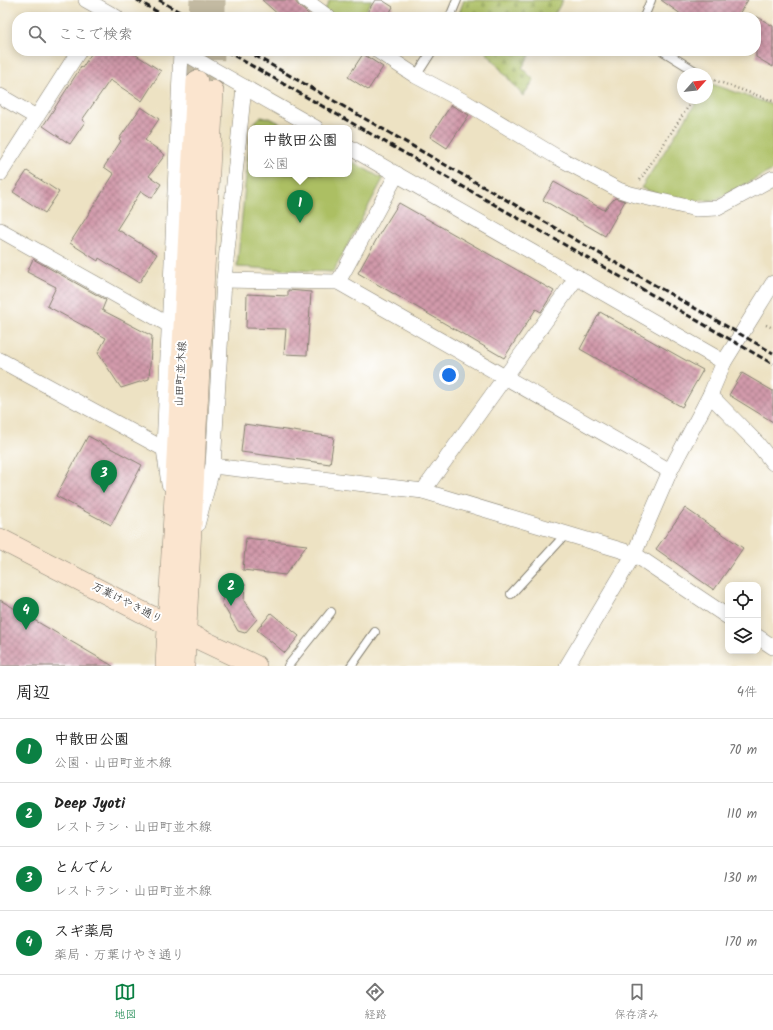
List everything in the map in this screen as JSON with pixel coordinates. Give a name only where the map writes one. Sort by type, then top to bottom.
[{"type":"street","points":[[86,0],[103,12]]},
{"type":"street","points":[[306,0],[322,12]]},
{"type":"street","points":[[0,174],[76,56]]},
{"type":"street","points":[[174,523],[164,449],[181,56]]},
{"type":"street","points":[[190,56],[311,125]]},
{"type":"street","points":[[386,56],[416,76],[465,102],[557,157],[619,190],[630,194],[696,209],[718,208],[773,178]]},
{"type":"street","name":"山田町並木線","points":[[166,666],[177,628],[190,550],[204,86],[174,523],[177,628],[184,666]]},
{"type":"street","points":[[190,550],[213,466],[224,280],[244,87]]},
{"type":"street","points":[[0,96],[36,117]]},
{"type":"street","points":[[352,149],[724,362]]},
{"type":"street","points":[[338,282],[397,174]]},
{"type":"street","points":[[0,230],[169,324]]},
{"type":"street","points":[[423,491],[577,277]]},
{"type":"street","points":[[224,280],[338,282],[670,471]]},
{"type":"street","points":[[567,666],[634,554],[670,471],[710,395],[724,362],[773,283]]},
{"type":"street","points":[[2,365],[164,449]]},
{"type":"street","points":[[710,395],[757,443],[773,463]]},
{"type":"street","points":[[213,466],[423,491],[634,554],[725,615]]},
{"type":"street","name":"万葉けやき通り","points":[[0,538],[177,628],[256,666]]},
{"type":"street","points":[[761,639],[773,647]]},
{"type":"lane","points":[[452,12],[457,0]]},
{"type":"lane","points":[[646,12],[651,0]]},
{"type":"lane","points":[[416,76],[429,56]]},
{"type":"lane","points":[[671,56],[690,68]]},
{"type":"lane","points":[[511,594],[566,534]]},
{"type":"lane","points":[[288,666],[331,612]]},
{"type":"lane","points":[[351,666],[375,632]]},
{"type":"path","points":[[713,80],[773,101]]},
{"type":"path","points":[[630,194],[690,104]]},
{"type":"green space","points":[[330,0],[372,0],[365,12],[324,12]]},
{"type":"green space","points":[[464,0],[563,0],[556,12],[460,12]]},
{"type":"green space","points":[[489,56],[529,56],[522,68],[534,80],[523,96]]},
{"type":"green space","points":[[713,84],[773,105],[773,170],[715,200],[692,201],[667,197],[641,188],[695,104],[713,104]]},
{"type":"green space","points":[[260,117],[270,118],[283,125],[252,125]]},
{"type":"green space","points":[[248,156],[248,177],[352,177],[352,162],[383,179],[333,272],[237,267]]},
{"type":"building","points":[[262,0],[294,0],[306,12],[275,12]]},
{"type":"building","points":[[375,0],[382,0],[393,7],[390,12],[367,12]]},
{"type":"building","points":[[661,0],[748,0],[740,12],[678,12]]},
{"type":"building","points":[[761,19],[773,26],[773,67],[756,57],[761,56]]},
{"type":"building","points":[[90,56],[138,56],[161,71],[142,101],[110,80],[82,120],[85,122],[70,144],[43,126],[81,67],[82,68]]},
{"type":"building","points":[[362,56],[366,56],[383,67],[368,90],[348,77]]},
{"type":"building","points":[[451,105],[469,115],[447,148],[430,137]]},
{"type":"building","points":[[141,107],[159,119],[145,140],[165,155],[149,176],[161,184],[152,198],[141,191],[117,229],[157,254],[139,283],[99,258],[98,261],[70,243],[114,174],[104,167],[121,141],[119,139]]},
{"type":"building","points":[[27,171],[59,192],[45,213],[13,192]]},
{"type":"building","points":[[554,182],[604,210],[615,198],[625,201],[605,236],[543,200]]},
{"type":"building","points":[[399,203],[554,291],[541,312],[536,309],[504,358],[358,273],[380,233]]},
{"type":"building","points":[[33,259],[106,300],[102,310],[152,336],[149,379],[121,388],[98,353],[106,338],[47,306],[56,287],[27,272]]},
{"type":"building","points":[[288,290],[311,292],[307,355],[284,354],[286,329],[246,328],[247,294],[288,296]]},
{"type":"building","points":[[600,312],[703,370],[682,407],[580,349]]},
{"type":"building","points":[[742,373],[773,391],[773,422],[729,395]]},
{"type":"building","points":[[244,424],[334,437],[330,464],[241,452]]},
{"type":"building","points":[[88,436],[142,465],[111,525],[56,496]]},
{"type":"building","points":[[685,508],[743,548],[714,590],[656,549]]},
{"type":"building","points":[[246,538],[307,545],[285,575],[243,570]]},
{"type":"building","points":[[224,581],[245,584],[244,601],[257,619],[245,633],[238,631],[222,603]]},
{"type":"building","points":[[0,600],[113,666],[0,666]]},
{"type":"building","points":[[271,613],[299,636],[285,653],[257,630]]},
{"type":"tunnel","points":[[199,12],[200,0]]},
{"type":"tunnel","points":[[215,0],[215,12]]},
{"type":"tunnel","points":[[197,81],[198,56]]},
{"type":"tunnel","points":[[213,91],[214,56]]},
{"type":"railway","points":[[137,0],[157,12]]},
{"type":"railway","points":[[159,0],[179,12]]},
{"type":"railway","points":[[235,56],[773,364]]},
{"type":"railway","points":[[256,56],[773,353]]},
{"type":"place","name":"中散田公園","points":[[300,223]]},
{"type":"place","name":"とんでん","points":[[104,493]]},
{"type":"place","name":"Deep Jyoti","points":[[231,606]]},
{"type":"place","name":"スギ薬局","points":[[26,630]]}]
